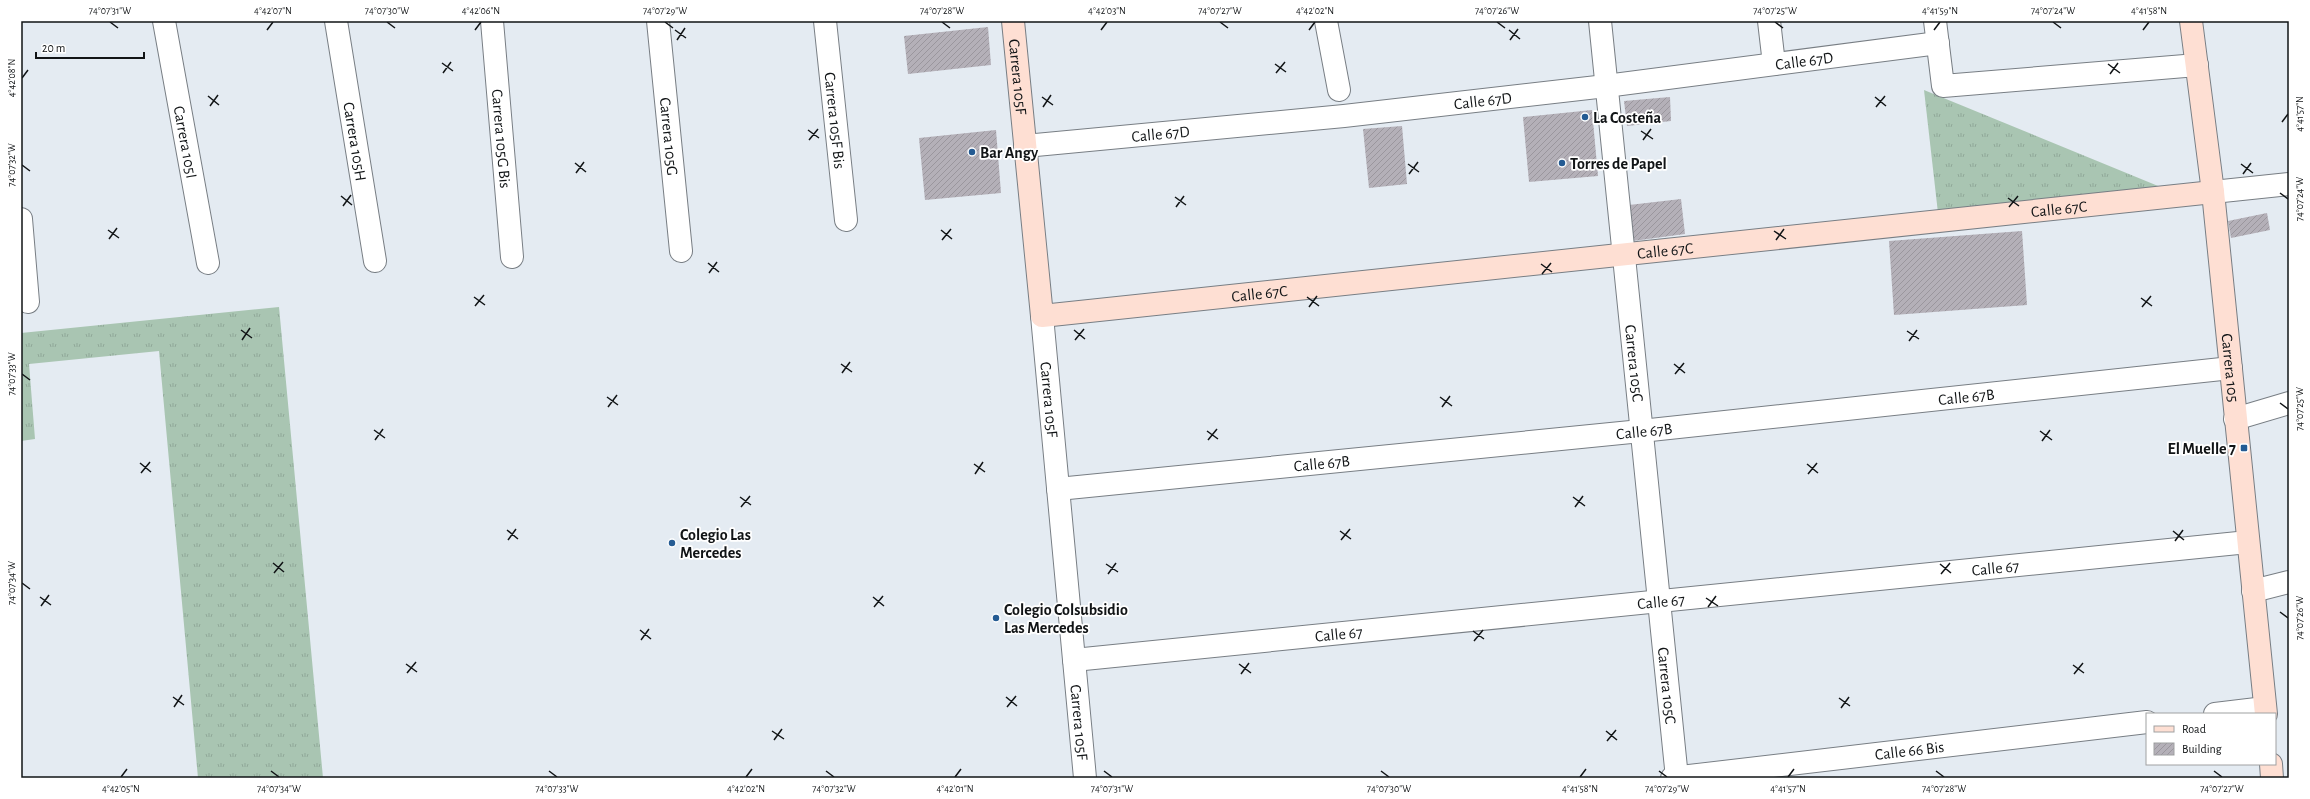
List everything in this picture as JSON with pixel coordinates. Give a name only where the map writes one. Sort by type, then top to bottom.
[{"type":"street","name":"Carrera 105I","points":[[164,21],[208,263]]},
{"type":"street","name":"Carrera 105H","points":[[336,21],[375,261]]},
{"type":"street","name":"Carrera 105G Bis","points":[[492,21],[512,257]]},
{"type":"street","name":"Carrera 105G","points":[[658,21],[681,251]]},
{"type":"street","name":"Carrera 105F Bis","points":[[825,21],[846,220]]},
{"type":"street","name":"Carrera 105F","points":[[1013,21],[1085,778]]},
{"type":"street","points":[[1326,21],[1339,90]]},
{"type":"street","name":"Carrera 105C","points":[[1600,21],[1677,778]]},
{"type":"street","points":[[1769,21],[1774,64]]},
{"type":"street","points":[[1936,21],[1943,86],[2197,65]]},
{"type":"street","name":"Carrera 105","points":[[2191,21],[2213,192],[2265,711]]},
{"type":"street","name":"Calle 67D","points":[[1026,146],[1344,116],[1606,86],[1938,43]]},
{"type":"street","name":"Calle 67C","points":[[1042,316],[2289,184]]},
{"type":"street","points":[[21,219],[28,302]]},
{"type":"street","name":"Calle 67B","points":[[1058,489],[1642,431],[2231,368]]},
{"type":"street","points":[[2235,418],[2289,403]]},
{"type":"street","name":"Calle 67","points":[[1074,660],[2248,542]]},
{"type":"street","points":[[2253,591],[2289,582]]},
{"type":"street","points":[[2231,713],[2265,711]]},
{"type":"street","name":"Calle 66 Bis","points":[[1672,778],[2146,722]]},
{"type":"street","points":[[2271,765],[2272,778]]},
{"type":"green space","points":[[1924,90],[2163,188],[1938,213]]},
{"type":"green space","points":[[279,307],[323,778],[198,778],[159,351],[29,364],[35,439],[21,441],[21,333]]},
{"type":"building","points":[[988,27],[991,65],[908,74],[904,36]]},
{"type":"building","points":[[1670,97],[1671,121],[1627,126],[1624,101]]},
{"type":"building","points":[[1592,110],[1598,176],[1529,182],[1523,117]]},
{"type":"building","points":[[1402,126],[1407,184],[1369,188],[1363,129]]},
{"type":"building","points":[[996,130],[1001,193],[925,200],[919,138]]},
{"type":"building","points":[[1681,199],[1685,234],[1633,241],[1629,205]]},
{"type":"building","points":[[2267,213],[2270,230],[2231,238],[2228,221]]},
{"type":"building","points":[[2022,231],[2027,305],[1894,315],[1889,241]]},
{"type":"place","name":"La Costeña","points":[[1585,117]]},
{"type":"place","name":"Bar Angy","points":[[972,152]]},
{"type":"place","name":"Torres de Papel","points":[[1562,163]]},
{"type":"place","name":"El Muelle 7","points":[[2244,448]]},
{"type":"place","name":"Colegio Las Mercedes","points":[[672,543]]},
{"type":"place","name":"Colegio Colsubsidio Las Mercedes","points":[[996,618]]}]
